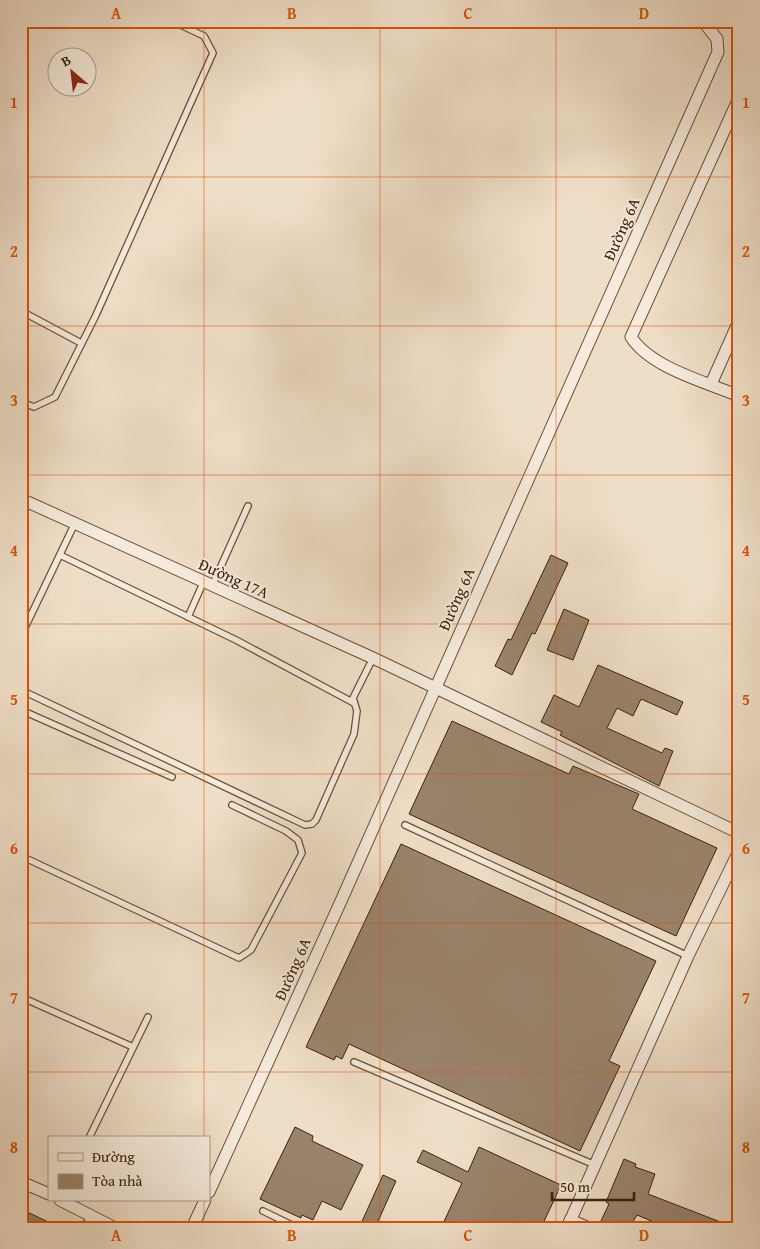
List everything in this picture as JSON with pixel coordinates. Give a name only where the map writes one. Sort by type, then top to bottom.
[{"type":"street","name":"Đường 6A","points":[[210,1190],[341,901],[718,52],[717,39],[703,21]]},
{"type":"street","points":[[739,98],[631,337],[638,348],[653,359],[739,396]]},
{"type":"street","points":[[711,384],[739,321]]},
{"type":"street","name":"Đường 17A","points":[[21,499],[373,658],[739,833]]},
{"type":"street","points":[[589,1228],[568,1224],[688,956],[739,852]]},
{"type":"street","points":[[21,1182],[48,1194]]},
{"type":"street","points":[[64,1202],[115,1228]]},
{"type":"street","points":[[192,1228],[204,1202]]},
{"type":"lane","points":[[21,402],[34,407],[55,397],[213,53],[204,36],[172,21]]},
{"type":"lane","points":[[21,311],[81,343]]},
{"type":"lane","points":[[188,617],[208,584],[248,506]]},
{"type":"lane","points":[[21,636],[75,523]]},
{"type":"lane","points":[[60,555],[188,617],[354,704]]},
{"type":"lane","points":[[21,690],[305,824],[312,824],[316,820],[354,734],[357,711],[353,698],[373,658]]},
{"type":"lane","points":[[21,710],[172,777]]},
{"type":"lane","points":[[21,856],[239,958],[251,950],[302,853],[298,840],[286,831],[232,805]]},
{"type":"lane","points":[[405,825],[688,956]]},
{"type":"lane","points":[[21,997],[134,1047]]},
{"type":"lane","points":[[90,1136],[148,1017]]},
{"type":"lane","points":[[354,1062],[595,1166]]},
{"type":"lane","points":[[263,1210],[298,1228]]},
{"type":"lane","points":[[83,1228],[91,1216]]},
{"type":"building","points":[[551,555],[568,563],[535,634],[532,633],[512,675],[495,666],[508,639],[511,640]]},
{"type":"building","points":[[564,609],[589,620],[573,660],[547,650]]},
{"type":"building","points":[[598,665],[683,702],[677,715],[641,699],[633,716],[617,708],[607,728],[662,753],[665,748],[673,751],[659,786],[560,735],[562,732],[541,722],[554,695],[579,707]]},
{"type":"building","points":[[452,721],[569,774],[573,766],[639,794],[632,809],[717,848],[676,936],[409,814]]},
{"type":"building","points":[[401,844],[656,961],[609,1061],[620,1066],[580,1151],[349,1044],[342,1059],[336,1056],[334,1060],[306,1047]]},
{"type":"building","points":[[295,1127],[313,1136],[312,1141],[363,1165],[341,1210],[322,1201],[313,1220],[302,1215],[301,1218],[260,1199]]},
{"type":"building","points":[[479,1147],[561,1185],[541,1228],[441,1228],[462,1183],[417,1162],[423,1150],[468,1172]]},
{"type":"building","points":[[624,1159],[636,1164],[635,1167],[655,1174],[648,1194],[736,1228],[651,1228],[654,1222],[637,1215],[629,1228],[610,1228],[600,1223],[609,1204],[606,1202]]},
{"type":"building","points":[[383,1175],[396,1181],[375,1228],[359,1228]]},
{"type":"building","points":[[21,1209],[61,1228],[21,1228]]}]
